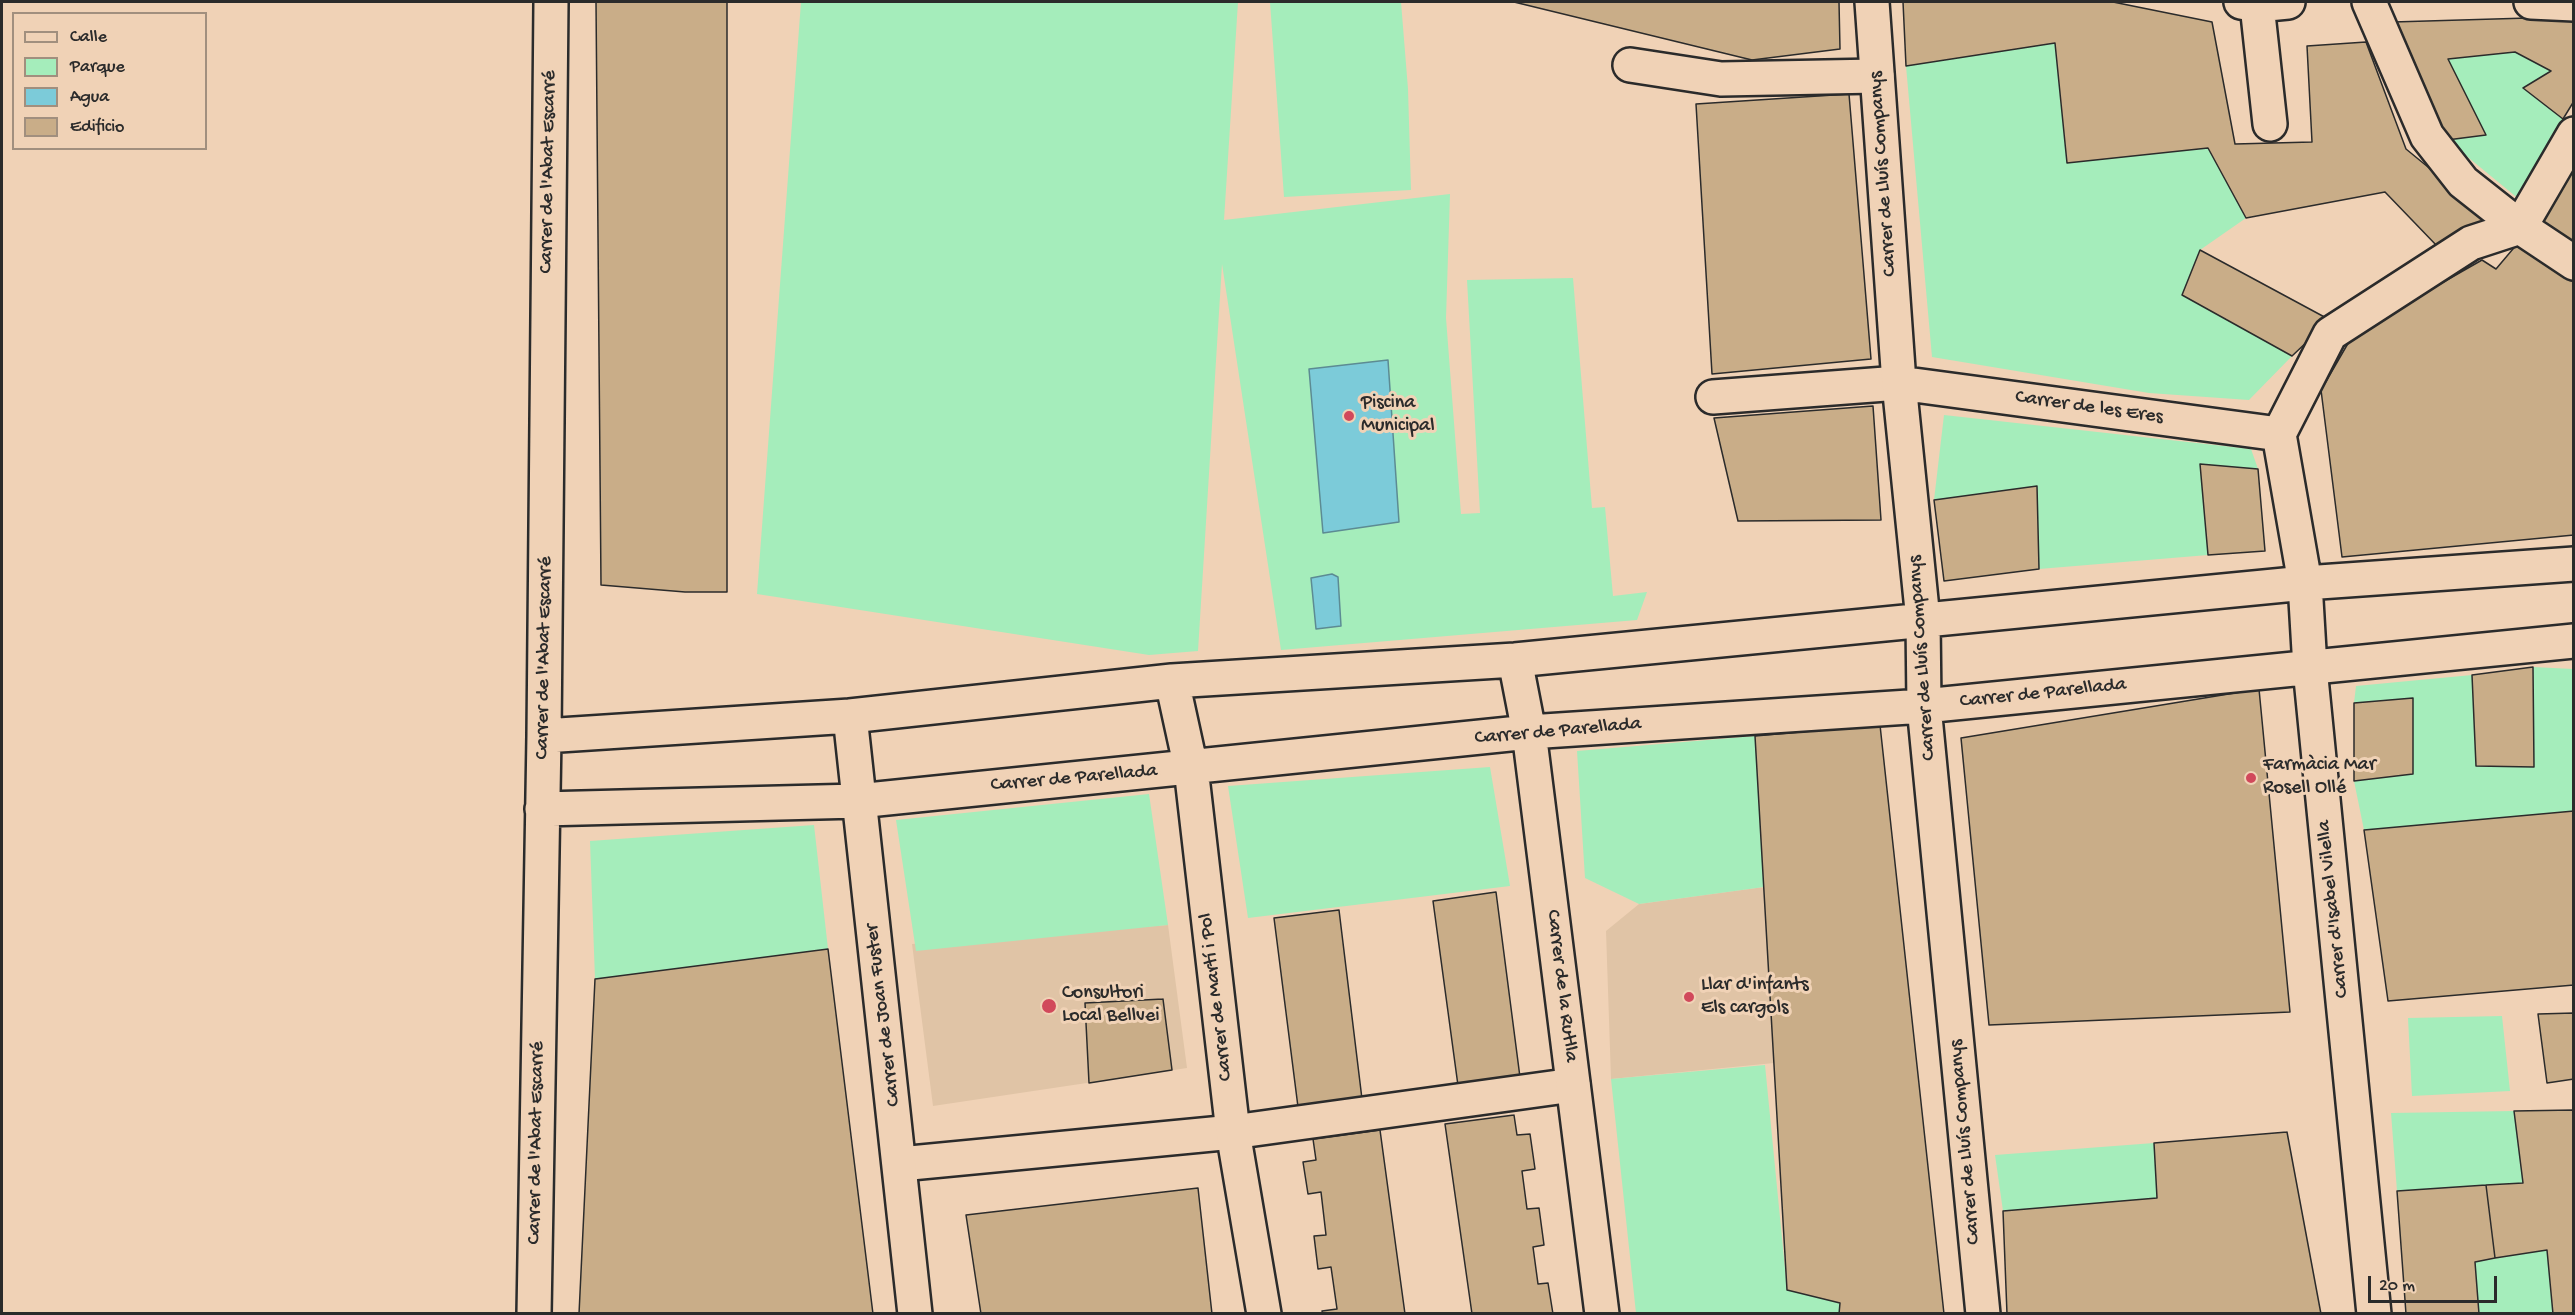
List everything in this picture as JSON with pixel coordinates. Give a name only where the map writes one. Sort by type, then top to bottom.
[{"type":"street","name":"Carrer de l'Abat Escarré","points":[[534,1314],[544,736],[551,2]]},
{"type":"street","name":"Carrer de Lluís Companys","points":[[1872,2],[1899,383],[1923,620],[1924,706],[1983,1314]]},
{"type":"street","points":[[2369,2],[2427,136],[2463,182],[2520,227],[2574,263]]},
{"type":"street","points":[[2531,2],[2574,4]]},
{"type":"street","points":[[2262,3],[2270,124]]},
{"type":"street","points":[[1630,65],[1721,79],[1877,76]]},
{"type":"street","points":[[2279,434],[2330,334],[2471,243],[2520,227],[2574,134]]},
{"type":"street","name":"Carrer de les Eres","points":[[1713,397],[1899,383],[2279,434]]},
{"type":"street","name":"Carrer d'Isabel Vilella","points":[[2279,434],[2305,583],[2310,668],[2374,1314]]},
{"type":"street","points":[[544,736],[850,716],[1172,681],[1515,660],[2305,583],[2574,564]]},
{"type":"street","name":"Carrer de Parellada","points":[[542,809],[858,801],[1529,732],[1924,706],[2574,641]]},
{"type":"street","name":"Carrer de la Rutlla","points":[[1515,660],[1529,732],[1602,1314]]},
{"type":"street","name":"Carrer de Martí i Pol","points":[[1172,681],[1191,768],[1233,1131],[1264,1314]]},
{"type":"street","name":"Carrer de Joan Fuster","points":[[850,716],[915,1314]]},
{"type":"street","points":[[900,1164],[1233,1131],[1573,1085]]},
{"type":"shaded area","name":"Llar d'infants Els cargols","points":[[1764,887],[1774,1063],[1611,1079],[1606,931],[1639,904]]},
{"type":"shaded area","name":"Consultori Local Bellvei","points":[[1168,925],[1187,1068],[933,1106],[912,944]]},
{"type":"green space","points":[[801,2],[1238,2],[1224,220],[1450,194],[1446,318],[1461,514],[1480,513],[1467,280],[1573,278],[1592,508],[1605,507],[1613,596],[1647,592],[1637,620],[1281,650],[1222,264],[1198,651],[1149,655],[757,594]]},
{"type":"green space","points":[[1270,2],[1401,2],[1408,89],[1411,190],[1284,197]]},
{"type":"green space","points":[[2055,43],[2208,148],[2246,218],[2200,250],[2183,295],[2292,356],[2249,400],[2149,393],[1932,357],[1906,66]]},
{"type":"green space","points":[[2515,52],[2551,71],[2523,88],[2563,119],[2520,200],[2447,140],[2448,59]]},
{"type":"green space","points":[[1944,415],[2251,449],[2258,469],[2201,464],[2208,555],[2039,569],[2037,486],[1934,500]]},
{"type":"green space","points":[[2533,667],[2573,669],[2573,811],[2364,830],[2354,781],[2413,774],[2413,698],[2354,703],[2356,686],[2472,675],[2476,765],[2534,767]]},
{"type":"green space","points":[[1755,736],[1764,887],[1639,904],[1585,878],[1577,751]]},
{"type":"green space","points":[[1490,767],[1510,886],[1248,918],[1228,786]]},
{"type":"green space","points":[[1149,794],[1168,925],[916,951],[896,820]]},
{"type":"green space","points":[[814,825],[828,949],[595,979],[590,841]]},
{"type":"green space","points":[[2502,1016],[2510,1091],[2412,1096],[2408,1018]]},
{"type":"green space","points":[[1765,1065],[1787,1289],[1840,1303],[1839,1313],[1636,1313],[1611,1079]]},
{"type":"green space","points":[[2514,1111],[2523,1183],[2397,1191],[2391,1113]]},
{"type":"green space","points":[[2154,1143],[2157,1198],[2003,1211],[1995,1155]]},
{"type":"green space","points":[[2547,1250],[2553,1313],[2479,1313],[2475,1262]]},
{"type":"water","points":[[1388,360],[1399,522],[1323,533],[1309,369]]},
{"type":"water","points":[[1332,574],[1338,577],[1341,626],[1316,629],[1311,578]]},
{"type":"building","points":[[596,2],[727,2],[727,592],[685,592],[601,585]]},
{"type":"building","points":[[1514,2],[1839,2],[1840,49],[1752,60]]},
{"type":"building","points":[[1903,2],[2113,2],[2212,22],[2235,144],[2312,142],[2307,46],[2366,42],[2406,149],[2489,217],[2438,247],[2385,192],[2246,218],[2208,148],[2067,163],[2055,43],[1906,66]]},
{"type":"building","points":[[2562,17],[2574,23],[2574,101],[2563,119],[2523,88],[2551,71],[2515,52],[2448,59],[2486,135],[2447,140],[2393,22]]},
{"type":"building","points":[[1849,94],[1871,359],[1712,374],[1696,104]]},
{"type":"building","points":[[2574,166],[2574,249],[2534,224]]},
{"type":"building","points":[[2518,243],[2574,282],[2574,535],[2342,557],[2321,390],[2354,333],[2482,260],[2496,269]]},
{"type":"building","points":[[2200,250],[2330,320],[2292,356],[2182,295]]},
{"type":"building","points":[[1873,406],[1881,520],[1738,521],[1714,418]]},
{"type":"building","points":[[2200,464],[2258,469],[2265,551],[2208,555]]},
{"type":"building","points":[[2037,486],[2039,569],[1944,581],[1934,500]]},
{"type":"building","points":[[2533,667],[2534,767],[2476,766],[2472,675]]},
{"type":"building","points":[[2259,689],[2290,1012],[1989,1025],[1961,738]]},
{"type":"building","points":[[2413,698],[2413,774],[2354,781],[2354,703]]},
{"type":"building","points":[[1880,725],[1944,1314],[1839,1314],[1840,1303],[1787,1290],[1755,736]]},
{"type":"building","points":[[2574,811],[2574,985],[2388,1001],[2364,830]]},
{"type":"building","points":[[1496,892],[1521,1085],[1459,1093],[1433,901]]},
{"type":"building","points":[[1339,910],[1362,1099],[1298,1107],[1274,918]]},
{"type":"building","points":[[828,949],[873,1314],[579,1314],[595,979]]},
{"type":"building","points":[[1163,999],[1172,1070],[1089,1083],[1085,1003]]},
{"type":"building","points":[[2574,1013],[2574,1079],[2547,1083],[2538,1014]]},
{"type":"building","points":[[2574,1110],[2574,1314],[2553,1314],[2547,1250],[2495,1258],[2486,1185],[2523,1183],[2514,1111]]},
{"type":"building","points":[[1514,1115],[1517,1135],[1530,1134],[1535,1169],[1522,1171],[1527,1209],[1539,1208],[1544,1245],[1533,1247],[1538,1284],[1548,1283],[1553,1314],[1472,1314],[1445,1124]]},
{"type":"building","points":[[1380,1130],[1405,1314],[1323,1314],[1322,1311],[1337,1309],[1331,1267],[1318,1269],[1314,1236],[1326,1235],[1321,1192],[1308,1194],[1303,1162],[1316,1160],[1313,1139]]},
{"type":"building","points":[[2287,1132],[2321,1314],[2007,1314],[2003,1211],[2157,1198],[2154,1143]]},
{"type":"building","points":[[2486,1185],[2495,1258],[2475,1262],[2479,1314],[2406,1314],[2397,1191]]},
{"type":"building","points":[[1198,1188],[1212,1314],[981,1314],[966,1215]]},
{"type":"place","name":"Piscina Municipal","points":[[1349,416]]},
{"type":"place","name":"Farmàcia Mar Rosell Ollé","points":[[2251,778]]},
{"type":"place","name":"Llar d'infants Els cargols","points":[[1689,997]]},
{"type":"place","name":"Consultori Local Bellvei","points":[[1049,1006]]}]
